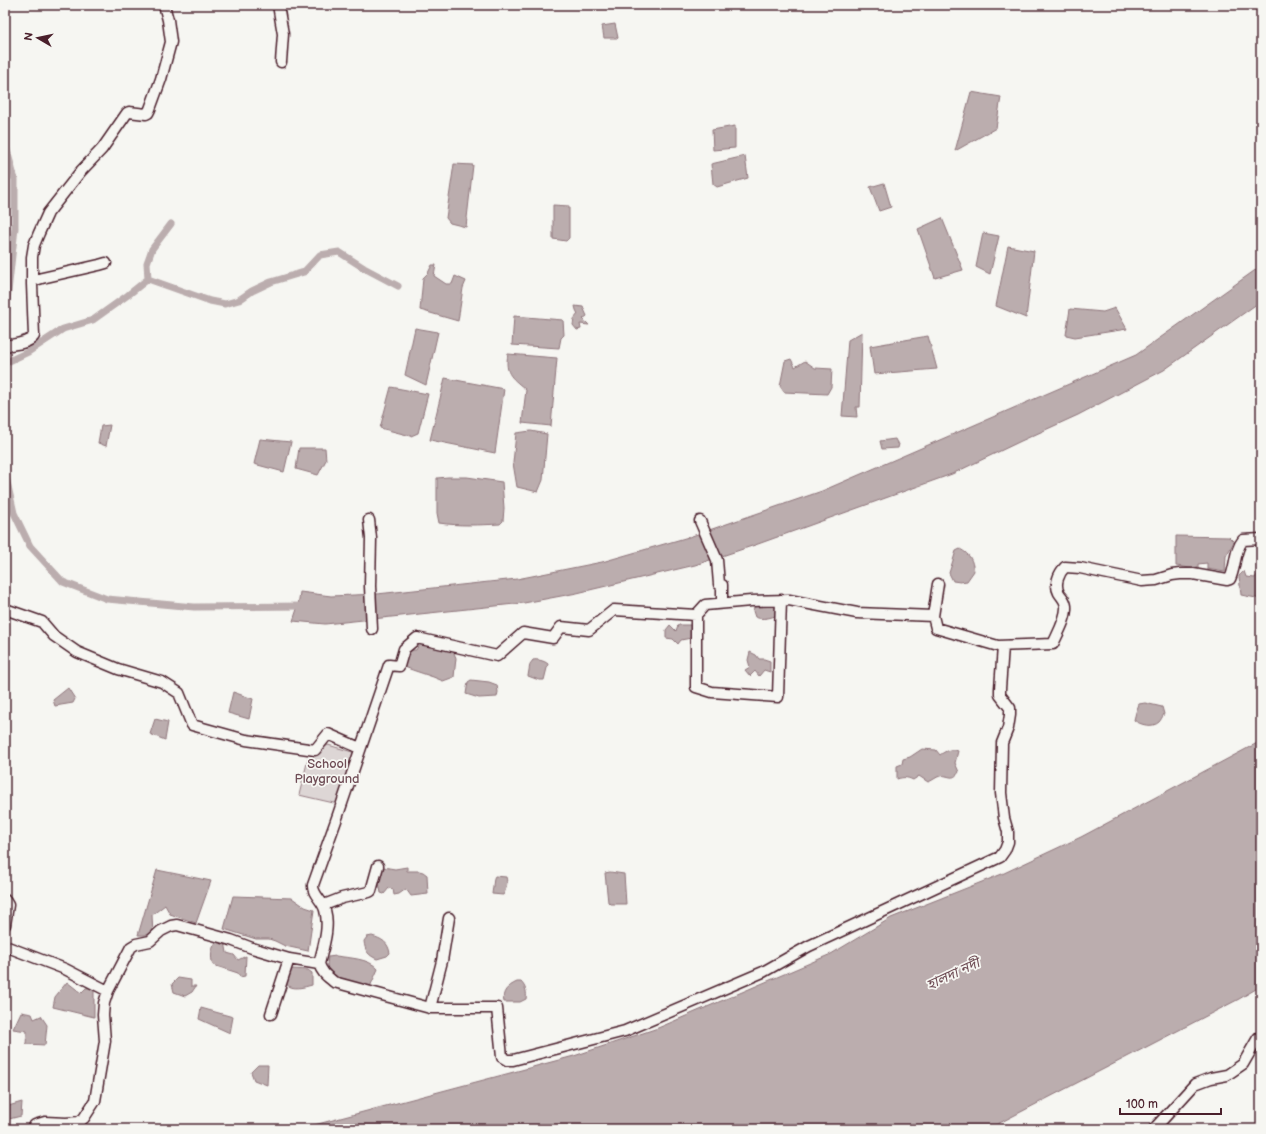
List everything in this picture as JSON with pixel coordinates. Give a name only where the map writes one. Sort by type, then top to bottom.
[{"type":"street","points":[[5,346],[26,342],[34,336],[32,257],[34,245],[48,213],[81,171],[102,149],[127,113],[148,113],[161,79],[171,42],[164,5]]},
{"type":"street","points":[[278,5],[283,34],[281,62]]},
{"type":"street","points":[[32,281],[106,263]]},
{"type":"street","points":[[369,520],[371,538],[370,586],[372,629]]},
{"type":"street","points":[[702,524],[717,560],[720,584],[722,585],[722,603]]},
{"type":"street","points":[[938,584],[933,616],[936,628],[998,646],[1053,644],[1061,627],[1066,607],[1064,598],[1059,592],[1057,586],[1061,572],[1065,567],[1080,568],[1142,581],[1152,580],[1172,574],[1193,574],[1227,580],[1232,574],[1238,549],[1243,540],[1261,539]]},
{"type":"street","points":[[781,600],[778,697],[712,692],[696,687],[696,615],[705,605],[751,601],[781,600],[789,600],[857,613],[933,616]]},
{"type":"street","points":[[5,610],[42,622],[54,636],[77,652],[118,669],[162,682],[179,694],[192,724],[246,740],[315,750],[328,734],[360,748]]},
{"type":"street","points":[[696,615],[614,610],[589,630],[561,627],[553,638],[523,633],[497,656],[417,638],[404,649],[399,666],[389,665],[313,885],[313,891],[324,905],[326,912],[326,928],[319,964],[324,975],[334,982],[430,1008],[497,1008],[502,1057],[507,1060],[513,1060],[625,1031],[762,972],[816,942],[1000,857],[1008,842],[1008,832],[1004,818],[1001,793],[1002,743],[1010,722],[1010,708],[1000,695],[1003,646]]},
{"type":"street","points":[[324,905],[342,898],[369,892],[371,890],[378,866]]},
{"type":"street","points":[[5,900],[8,905],[5,925]]},
{"type":"street","points":[[430,1008],[442,961],[449,918]]},
{"type":"street","points":[[31,1129],[35,1125],[45,1122],[79,1122],[84,1118],[95,1101],[105,1041],[103,1014],[104,1003],[108,991],[131,948],[136,944],[150,941],[161,931],[171,926],[184,927],[231,940],[289,959],[319,964]]},
{"type":"street","points":[[5,946],[65,969],[108,991]]},
{"type":"street","points":[[271,1014],[289,959]]},
{"type":"street","points":[[1154,1129],[1195,1084],[1211,1078],[1228,1075],[1243,1064],[1258,1038],[1261,1039]]},
{"type":"green space","name":"School Playground","points":[[328,745],[356,753],[338,804],[299,795],[308,759]]},
{"type":"water","points":[[615,24],[618,38],[604,38],[602,26]]},
{"type":"water","points":[[971,92],[1001,97],[996,128],[955,151]]},
{"type":"water","points":[[735,126],[735,148],[713,150],[712,130]]},
{"type":"water","points":[[745,156],[748,178],[717,187],[713,184],[711,164]]},
{"type":"water","points":[[454,164],[473,165],[466,227],[450,223],[446,218]]},
{"type":"water","points":[[884,183],[891,207],[879,211],[870,187]]},
{"type":"water","points":[[553,205],[569,206],[569,238],[566,241],[553,239]]},
{"type":"water","points":[[942,218],[963,270],[935,278],[918,229]]},
{"type":"water","points":[[983,233],[999,236],[990,274],[976,267]]},
{"type":"water","points":[[1008,246],[1034,251],[1026,318],[996,306]]},
{"type":"water","points":[[432,265],[436,265],[434,276],[446,284],[452,284],[455,276],[466,281],[463,288],[458,321],[420,310],[423,278],[428,273]]},
{"type":"water","points":[[1261,266],[1261,301],[1164,370],[1078,415],[952,474],[758,544],[695,565],[577,593],[524,603],[325,624],[293,621],[298,606],[300,592],[331,596],[377,594],[517,579],[602,562],[692,536],[822,491],[1136,355]]},
{"type":"water","points":[[575,306],[583,307],[587,316],[583,319],[589,325],[580,324],[581,329],[577,330],[573,325],[574,319],[578,314]]},
{"type":"water","points":[[1115,308],[1127,329],[1075,337],[1066,335],[1070,309],[1103,312]]},
{"type":"water","points":[[514,316],[563,320],[564,335],[561,338],[559,348],[512,345]]},
{"type":"water","points":[[415,328],[438,332],[426,385],[405,375]]},
{"type":"water","points":[[862,332],[860,407],[856,407],[857,417],[842,416],[848,340]]},
{"type":"water","points":[[928,336],[937,369],[874,374],[870,346]]},
{"type":"water","points":[[508,354],[557,358],[551,426],[522,423],[526,390],[514,379],[507,367]]},
{"type":"water","points":[[791,359],[795,367],[805,361],[815,368],[832,369],[831,387],[827,394],[784,392],[780,386],[785,361]]},
{"type":"water","points":[[445,378],[504,389],[495,453],[430,440]]},
{"type":"water","points":[[391,387],[428,394],[418,433],[411,436],[380,428]]},
{"type":"water","points":[[110,425],[106,446],[98,443],[101,426]]},
{"type":"water","points":[[531,431],[547,434],[543,480],[538,492],[517,487],[513,463],[516,433]]},
{"type":"water","points":[[260,439],[291,442],[284,472],[254,464]]},
{"type":"water","points":[[895,439],[899,444],[898,448],[882,449],[880,441]]},
{"type":"water","points":[[299,448],[325,448],[326,460],[318,475],[296,469]]},
{"type":"water","points":[[467,477],[502,482],[504,508],[503,521],[500,524],[485,525],[439,523],[437,513],[437,478]]},
{"type":"water","points":[[1176,536],[1229,537],[1234,542],[1226,556],[1225,572],[1207,569],[1207,563],[1198,564],[1198,569],[1176,566]]},
{"type":"water","points":[[960,549],[967,553],[973,564],[974,571],[967,581],[960,582],[953,581],[949,573],[956,551]]},
{"type":"water","points":[[1261,562],[1261,599],[1241,595],[1239,576],[1244,571],[1246,577],[1255,578],[1257,575],[1257,563]]},
{"type":"water","points":[[755,604],[776,604],[778,615],[766,618],[755,617],[753,611]]},
{"type":"water","points":[[670,625],[676,631],[678,625],[692,625],[691,638],[681,640],[678,644],[673,639],[666,638],[666,630]]},
{"type":"water","points":[[421,641],[452,648],[456,658],[454,677],[443,681],[402,666],[410,650],[416,650]]},
{"type":"water","points":[[750,652],[756,655],[759,659],[770,661],[770,672],[764,670],[759,676],[755,671],[750,676],[745,670],[750,667],[748,660]]},
{"type":"water","points":[[533,660],[541,660],[548,664],[544,680],[539,680],[528,676],[530,664]]},
{"type":"water","points":[[471,680],[489,682],[497,685],[497,697],[479,698],[466,694],[468,682]]},
{"type":"water","points":[[68,688],[75,699],[73,703],[55,706],[53,700]]},
{"type":"water","points":[[233,692],[253,699],[249,719],[228,713]]},
{"type":"water","points":[[1145,703],[1162,707],[1164,714],[1160,721],[1156,724],[1146,725],[1134,720],[1139,704]]},
{"type":"water","points":[[155,719],[168,722],[165,740],[150,734]]},
{"type":"water","name":"হালদা নদী","points":[[1261,741],[1261,986],[1239,999],[988,1129],[299,1129],[574,1056],[658,1028],[831,954],[891,918],[1002,874],[1081,837]]},
{"type":"water","points":[[922,749],[936,750],[940,755],[948,750],[958,751],[955,763],[959,772],[957,775],[954,777],[940,776],[928,782],[919,776],[913,780],[909,778],[897,779],[897,766],[902,764],[903,759],[910,757]]},
{"type":"water","points":[[383,867],[395,869],[407,867],[407,871],[423,872],[427,875],[428,894],[411,896],[406,889],[399,894],[394,895],[393,889],[389,888],[384,894],[381,893],[379,883],[381,875],[380,869]]},
{"type":"water","points":[[157,870],[211,881],[196,923],[170,914],[165,905],[152,915],[153,935],[138,935]]},
{"type":"water","points":[[610,872],[624,874],[626,904],[610,904],[608,902],[605,873]]},
{"type":"water","points":[[495,876],[506,877],[507,882],[503,895],[492,894]]},
{"type":"water","points":[[233,896],[292,898],[305,907],[314,910],[308,951],[285,946],[269,939],[256,939],[224,929]]},
{"type":"water","points":[[372,936],[382,940],[386,944],[390,953],[387,956],[377,959],[371,956],[368,952],[364,941],[367,937]]},
{"type":"water","points":[[218,940],[225,941],[227,953],[234,955],[238,960],[246,956],[245,976],[240,977],[238,973],[213,965],[212,952]]},
{"type":"water","points":[[336,956],[364,961],[374,965],[378,969],[369,989],[329,975],[327,965],[328,957]]},
{"type":"water","points":[[293,969],[308,970],[312,973],[312,985],[295,988],[286,984],[289,971]]},
{"type":"water","points":[[178,978],[191,980],[191,986],[196,986],[192,992],[185,996],[174,992],[172,984]]},
{"type":"water","points":[[67,982],[81,993],[86,988],[94,987],[94,1017],[53,1007],[55,997]]},
{"type":"water","points":[[521,982],[524,986],[526,999],[520,1002],[504,1002],[504,992],[511,985]]},
{"type":"water","points":[[201,1008],[233,1017],[230,1033],[199,1019]]},
{"type":"water","points":[[21,1012],[32,1014],[34,1019],[41,1016],[47,1025],[45,1045],[26,1044],[27,1031],[13,1029]]},
{"type":"water","points":[[258,1065],[268,1065],[267,1085],[254,1080],[251,1072]]},
{"type":"water","points":[[22,1102],[21,1116],[9,1119],[5,1117],[5,1107]]},
{"type":"waterway","points":[[5,143],[15,180],[15,228],[5,319]]},
{"type":"waterway","points":[[148,279],[147,263],[152,249],[171,224]]},
{"type":"waterway","points":[[5,363],[28,352],[63,329],[93,320],[148,279],[210,301],[225,304],[239,300],[252,291],[271,282],[304,272],[320,255],[339,252],[364,268],[398,286]]},
{"type":"waterway","points":[[5,473],[14,513],[30,546],[63,582],[107,599],[194,607],[306,606]]}]
